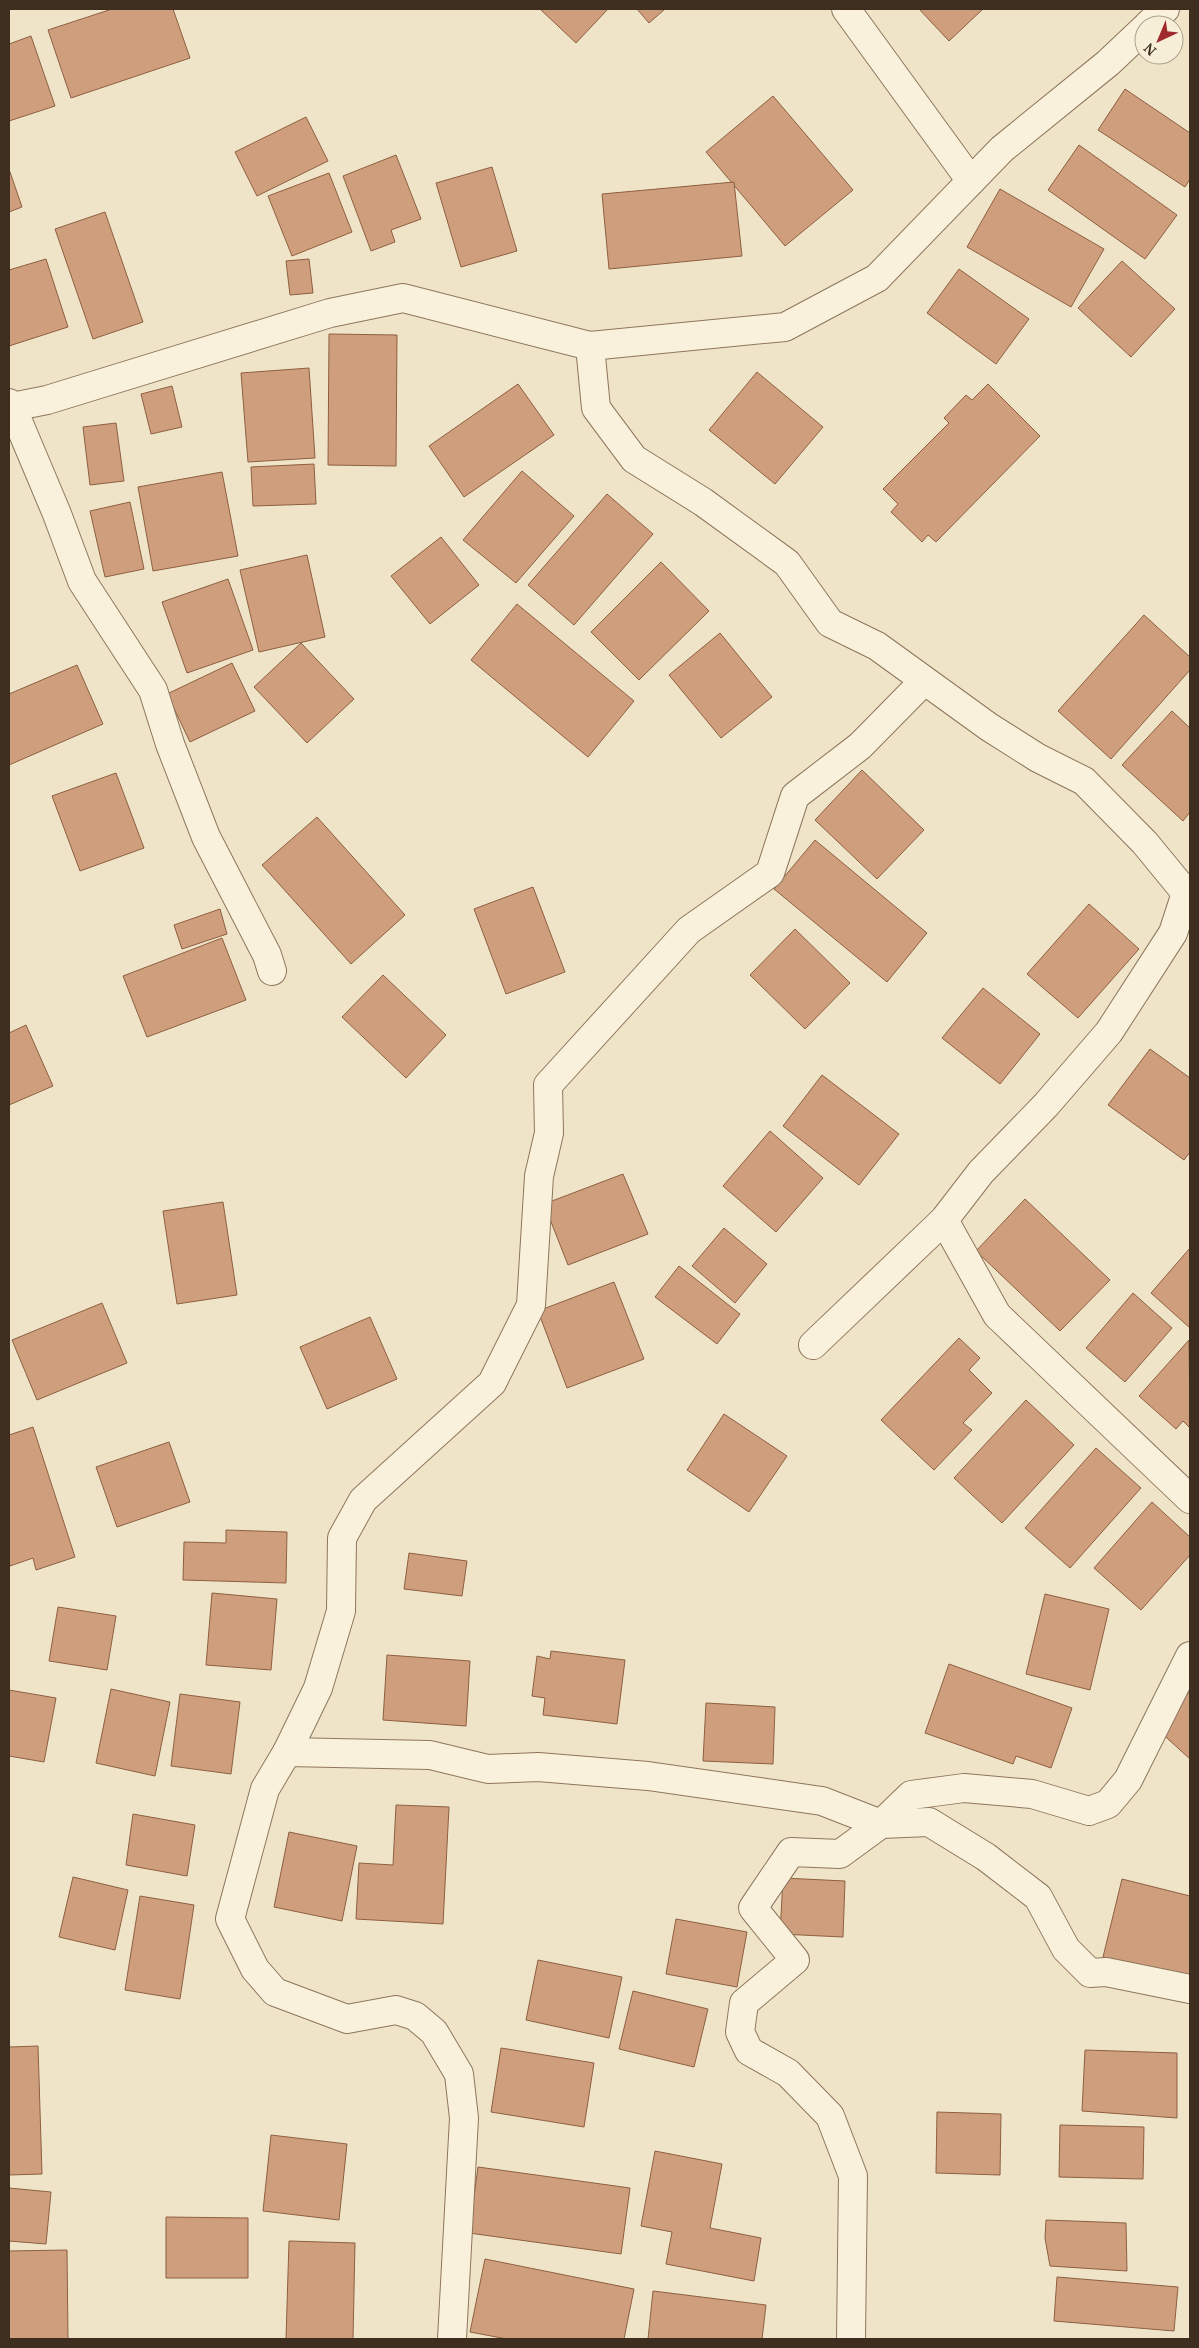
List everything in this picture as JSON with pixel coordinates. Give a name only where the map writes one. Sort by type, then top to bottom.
[{"type":"street","points":[[846,9],[971,181]]},
{"type":"street","points":[[272,971],[267,954],[206,837],[170,744],[153,690],[82,581],[57,514],[10,405],[47,400],[330,313],[402,298],[590,346],[786,327],[877,278],[1002,149],[1108,64],[1134,39]]},
{"type":"street","points":[[590,346],[596,408],[634,459],[703,502],[787,563],[830,623],[877,646],[924,681],[1038,758],[1084,782],[1145,843],[1188,891],[1173,933],[1109,1032],[1046,1105],[981,1172],[944,1220],[814,1346]]},
{"type":"street","points":[[452,2339],[464,2118],[459,2074],[434,2032],[415,2016],[396,2010],[347,2019],[275,1992],[255,1970],[230,1919],[265,1789],[287,1752],[318,1688],[341,1611],[342,1538],[362,1500],[492,1383],[531,1305],[539,1176],[549,1133],[548,1085],[689,930],[770,873],[795,796],[860,746],[924,681]]},
{"type":"street","points":[[944,1220],[997,1314],[1190,1499]]},
{"type":"street","points":[[851,2339],[853,2176],[830,2116],[788,2073],[749,2051],[740,2032],[744,2003],[795,1960],[753,1908],[791,1852],[840,1854],[881,1824],[911,1795],[964,1788],[1032,1794],[1089,1811],[1108,1804],[1128,1780],[1190,1656]]},
{"type":"street","points":[[287,1752],[430,1755],[488,1769],[538,1768],[648,1776],[822,1801],[881,1824],[929,1822],[986,1857],[1038,1897],[1066,1948],[1090,1973],[1106,1972],[1190,1989]]},
{"type":"building","points":[[112,9],[173,9],[190,58],[71,98],[48,30]]},
{"type":"building","points":[[540,9],[608,9],[576,43]]},
{"type":"building","points":[[637,9],[665,9],[649,23]]},
{"type":"building","points":[[919,9],[983,9],[949,41]]},
{"type":"building","points":[[31,36],[55,106],[9,121],[9,44]]},
{"type":"building","points":[[1125,89],[1190,133],[1190,179],[1185,187],[1098,130]]},
{"type":"building","points":[[773,96],[853,190],[785,246],[706,152]]},
{"type":"building","points":[[306,117],[328,161],[257,196],[235,152]]},
{"type":"building","points":[[1079,145],[1177,215],[1145,259],[1048,190]]},
{"type":"building","points":[[396,155],[421,219],[391,230],[395,242],[371,251],[343,176]]},
{"type":"building","points":[[492,167],[517,251],[461,267],[436,183]]},
{"type":"building","points":[[9,169],[22,207],[9,212]]},
{"type":"building","points":[[329,173],[352,232],[292,256],[268,196]]},
{"type":"building","points":[[734,182],[742,256],[609,269],[602,194]]},
{"type":"building","points":[[1000,189],[1104,249],[1071,307],[967,247]]},
{"type":"building","points":[[105,212],[143,322],[93,339],[55,229]]},
{"type":"building","points":[[46,259],[68,327],[9,346],[9,270]]},
{"type":"building","points":[[309,259],[313,293],[290,295],[286,261]]},
{"type":"building","points":[[1122,261],[1175,309],[1131,357],[1078,308]]},
{"type":"building","points":[[959,269],[1029,319],[996,364],[927,313]]},
{"type":"building","points":[[329,334],[397,335],[396,466],[328,465]]},
{"type":"building","points":[[309,368],[315,458],[248,462],[241,373]]},
{"type":"building","points":[[757,372],[823,427],[775,484],[709,430]]},
{"type":"building","points":[[518,384],[554,435],[464,497],[429,446]]},
{"type":"building","points":[[988,384],[1040,436],[936,542],[928,535],[922,542],[891,512],[898,504],[883,489],[949,423],[944,418],[966,395],[972,400]]},
{"type":"building","points":[[172,386],[182,427],[151,434],[141,394]]},
{"type":"building","points":[[116,423],[124,481],[90,485],[83,427]]},
{"type":"building","points":[[314,464],[316,504],[253,506],[251,467]]},
{"type":"building","points":[[522,471],[574,516],[516,583],[463,540]]},
{"type":"building","points":[[222,472],[238,556],[153,571],[138,487]]},
{"type":"building","points":[[607,494],[653,534],[574,625],[528,585]]},
{"type":"building","points":[[130,502],[144,569],[105,577],[90,511]]},
{"type":"building","points":[[441,537],[479,585],[430,624],[391,576]]},
{"type":"building","points":[[307,555],[325,637],[259,652],[240,570]]},
{"type":"building","points":[[661,562],[709,611],[639,680],[591,632]]},
{"type":"building","points":[[228,579],[253,650],[187,673],[162,602]]},
{"type":"building","points":[[517,604],[634,701],[588,757],[471,660]]},
{"type":"building","points":[[1144,615],[1190,657],[1190,670],[1111,759],[1058,711]]},
{"type":"building","points":[[720,633],[772,697],[721,738],[669,675]]},
{"type":"building","points":[[301,643],[354,699],[307,743],[254,687]]},
{"type":"building","points":[[232,663],[255,711],[190,742],[167,694]]},
{"type":"building","points":[[77,665],[103,724],[9,765],[9,694]]},
{"type":"building","points":[[1172,711],[1190,728],[1190,812],[1183,821],[1122,765]]},
{"type":"building","points":[[862,770],[924,830],[877,879],[815,820]]},
{"type":"building","points":[[116,773],[144,848],[80,871],[52,796]]},
{"type":"building","points":[[317,817],[405,915],[351,964],[262,865]]},
{"type":"building","points":[[815,840],[927,933],[887,982],[774,889]]},
{"type":"building","points":[[533,887],[565,972],[506,994],[474,909]]},
{"type":"building","points":[[1089,904],[1139,949],[1078,1018],[1027,974]]},
{"type":"building","points":[[220,909],[227,934],[182,949],[174,925]]},
{"type":"building","points":[[795,929],[850,983],[805,1029],[750,975]]},
{"type":"building","points":[[222,938],[246,1000],[147,1037],[123,976]]},
{"type":"building","points":[[383,975],[446,1035],[406,1078],[342,1017]]},
{"type":"building","points":[[983,988],[1040,1034],[1000,1084],[942,1038]]},
{"type":"building","points":[[26,1025],[53,1086],[9,1105],[9,1033]]},
{"type":"building","points":[[1150,1049],[1190,1078],[1190,1152],[1184,1160],[1108,1105]]},
{"type":"building","points":[[822,1075],[899,1134],[859,1185],[783,1126]]},
{"type":"building","points":[[770,1131],[823,1178],[776,1232],[723,1186]]},
{"type":"building","points":[[623,1174],[648,1234],[568,1265],[544,1204]]},
{"type":"building","points":[[1025,1199],[1110,1280],[1060,1331],[976,1251]]},
{"type":"building","points":[[223,1202],[237,1295],[177,1304],[163,1211]]},
{"type":"building","points":[[724,1228],[767,1264],[735,1303],[692,1266]]},
{"type":"building","points":[[1190,1248],[1190,1328],[1151,1293]]},
{"type":"building","points":[[679,1266],[740,1314],[717,1344],[655,1297]]},
{"type":"building","points":[[614,1282],[644,1359],[567,1388],[538,1311]]},
{"type":"building","points":[[1133,1293],[1172,1328],[1125,1382],[1086,1348]]},
{"type":"building","points":[[102,1303],[127,1363],[37,1400],[12,1340]]},
{"type":"building","points":[[370,1317],[397,1379],[327,1409],[300,1347]]},
{"type":"building","points":[[959,1338],[980,1358],[969,1370],[992,1393],[963,1423],[972,1430],[934,1470],[881,1420]]},
{"type":"building","points":[[1189,1340],[1190,1428],[1183,1421],[1176,1429],[1139,1396]]},
{"type":"building","points":[[1026,1400],[1074,1445],[1002,1523],[954,1478]]},
{"type":"building","points":[[724,1414],[787,1456],[749,1512],[687,1470]]},
{"type":"building","points":[[33,1427],[75,1557],[36,1570],[33,1558],[10,1566],[9,1561],[9,1435]]},
{"type":"building","points":[[169,1442],[190,1502],[117,1527],[96,1467]]},
{"type":"building","points":[[1096,1448],[1141,1488],[1070,1568],[1025,1528]]},
{"type":"building","points":[[1152,1502],[1190,1537],[1190,1555],[1141,1610],[1094,1568]]},
{"type":"building","points":[[226,1530],[287,1532],[286,1583],[183,1580],[184,1542],[226,1543]]},
{"type":"building","points":[[409,1553],[467,1561],[462,1596],[404,1589]]},
{"type":"building","points":[[212,1593],[277,1599],[271,1670],[206,1665]]},
{"type":"building","points":[[1045,1594],[1109,1609],[1090,1690],[1026,1674]]},
{"type":"building","points":[[58,1607],[116,1616],[107,1670],[49,1661]]},
{"type":"building","points":[[551,1651],[625,1660],[617,1724],[543,1715],[545,1698],[532,1696],[537,1656],[550,1659]]},
{"type":"building","points":[[387,1655],[470,1661],[466,1726],[383,1720]]},
{"type":"building","points":[[949,1664],[1072,1708],[1051,1768],[1016,1756],[1013,1764],[925,1733]]},
{"type":"building","points":[[111,1689],[170,1702],[155,1776],[96,1763]]},
{"type":"building","points":[[9,1690],[56,1698],[44,1762],[9,1756]]},
{"type":"building","points":[[1190,1691],[1190,1759],[1157,1729]]},
{"type":"building","points":[[180,1694],[240,1702],[231,1774],[171,1766]]},
{"type":"building","points":[[706,1703],[775,1707],[773,1764],[703,1761]]},
{"type":"building","points":[[396,1805],[449,1807],[443,1924],[356,1919],[359,1863],[393,1865]]},
{"type":"building","points":[[133,1814],[195,1825],[187,1876],[126,1865]]},
{"type":"building","points":[[289,1832],[357,1846],[342,1921],[274,1907]]},
{"type":"building","points":[[73,1877],[128,1890],[115,1950],[59,1937]]},
{"type":"building","points":[[783,1878],[845,1881],[843,1937],[780,1934]]},
{"type":"building","points":[[1122,1879],[1190,1896],[1190,1979],[1103,1957]]},
{"type":"building","points":[[140,1896],[194,1905],[180,1999],[125,1990]]},
{"type":"building","points":[[676,1919],[747,1932],[737,1987],[666,1974]]},
{"type":"building","points":[[538,1960],[622,1977],[609,2038],[526,2020]]},
{"type":"building","points":[[633,1991],[708,2009],[694,2067],[619,2049]]},
{"type":"building","points":[[38,2046],[42,2174],[9,2175],[9,2047]]},
{"type":"building","points":[[501,2048],[594,2063],[584,2127],[491,2112]]},
{"type":"building","points":[[1085,2050],[1177,2053],[1177,2118],[1082,2111]]},
{"type":"building","points":[[937,2112],[1001,2114],[1000,2175],[936,2173]]},
{"type":"building","points":[[1060,2125],[1144,2127],[1143,2179],[1059,2177]]},
{"type":"building","points":[[271,2135],[347,2144],[339,2220],[263,2211]]},
{"type":"building","points":[[655,2151],[722,2164],[710,2228],[761,2238],[754,2281],[666,2264],[672,2232],[641,2226]]},
{"type":"building","points":[[478,2167],[630,2188],[621,2254],[469,2233]]},
{"type":"building","points":[[9,2188],[51,2192],[46,2244],[9,2241]]},
{"type":"building","points":[[166,2217],[248,2218],[248,2278],[166,2278]]},
{"type":"building","points":[[1046,2220],[1126,2223],[1127,2271],[1050,2266],[1045,2238]]},
{"type":"building","points":[[289,2241],[355,2243],[353,2339],[286,2339]]},
{"type":"building","points":[[67,2250],[68,2339],[9,2339],[9,2251]]},
{"type":"building","points":[[485,2259],[634,2289],[624,2339],[507,2339],[470,2332]]},
{"type":"building","points":[[1057,2277],[1178,2287],[1174,2331],[1054,2321]]},
{"type":"building","points":[[653,2291],[766,2305],[762,2339],[648,2339]]}]
